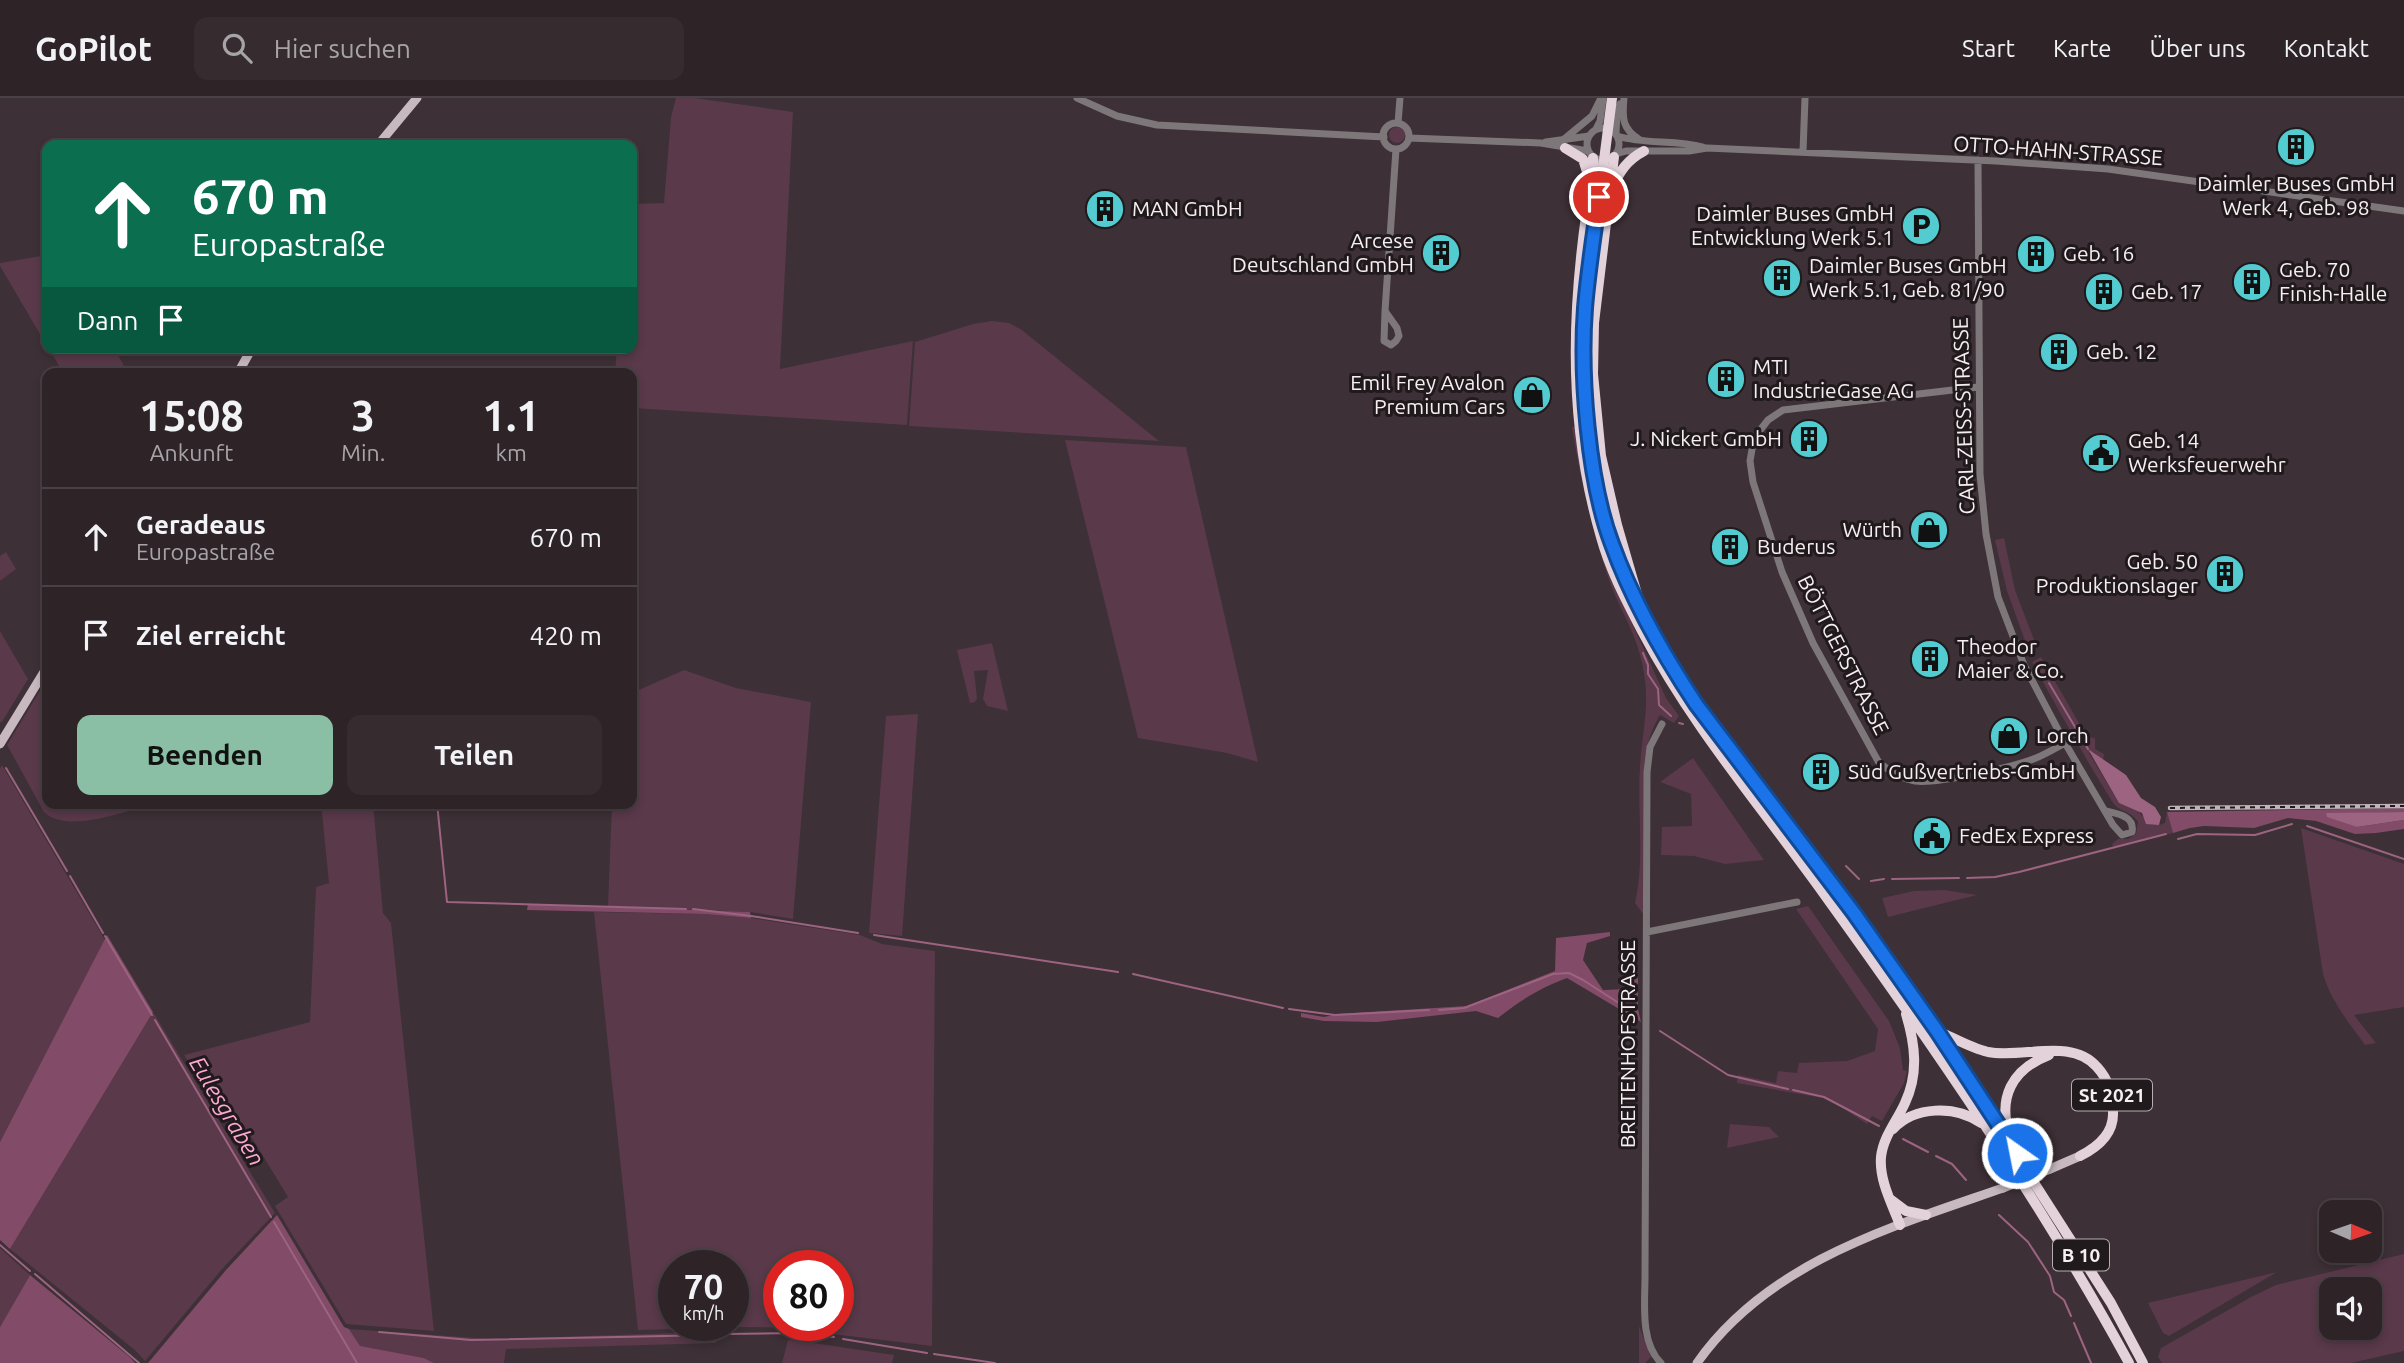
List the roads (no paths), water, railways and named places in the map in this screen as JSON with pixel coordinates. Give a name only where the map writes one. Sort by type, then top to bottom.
[{"type":"highway","name":"B 10","points":[[1612,98],[1587,292],[1584,344],[1589,438],[1598,491],[1610,541],[1636,610],[1660,664],[1703,733],[1806,869],[1903,1004],[2100,1310],[2129,1363]]},
{"type":"highway","name":"B 10","points":[[1564,144],[1579,155],[1587,166],[1588,198]]},
{"type":"highway","points":[[1608,197],[1621,170],[1644,146]]},
{"type":"highway","name":"B 10","points":[[1591,154],[1594,166],[1580,266],[1576,323],[1577,414],[1581,449],[1601,538],[1615,579],[1696,704],[1854,913],[1937,1031],[2111,1303],[2143,1363]]},
{"type":"highway","points":[[1615,155],[1594,323],[1595,416],[1601,456],[1636,610]]},
{"type":"highway","points":[[1900,1225],[1882,1169],[1881,1156],[1888,1134],[1906,1103],[1912,1082],[1915,1056],[1903,1004]]},
{"type":"highway","points":[[1937,1031],[1987,1052],[2006,1054],[2058,1051]]},
{"type":"highway","points":[[2017,1153],[2004,1114],[2011,1083],[2026,1067],[2058,1051]]},
{"type":"highway","name":"St 2021","points":[[2058,1051],[2080,1055],[2094,1063],[2111,1090],[2113,1117],[2110,1129],[2103,1141],[2080,1157]]},
{"type":"highway","points":[[1888,1134],[1898,1124],[1917,1114],[1941,1110],[1973,1118],[1984,1126]]},
{"type":"highway","points":[[1891,1199],[1906,1211],[1926,1215]]},
{"type":"main road","points":[[383,140],[417,98]]},
{"type":"main road","points":[[0,744],[42,675]]},
{"type":"main road","name":"St 2021","points":[[1697,1363],[1740,1312],[1790,1277],[1839,1249],[2080,1157]]},
{"type":"street","points":[[1077,98],[1117,117],[1157,125],[1384,136]]},
{"type":"street","points":[[1398,123],[1400,98]]},
{"type":"street","points":[[1564,144],[1589,136],[1596,130],[1600,121],[1602,98]]},
{"type":"street","points":[[1564,144],[1592,116],[1602,98]]},
{"type":"street","points":[[1409,138],[1564,144],[1606,160],[1615,155],[1619,146],[1618,111],[1623,98]]},
{"type":"street","points":[[1623,98],[1623,122],[1644,146]]},
{"type":"street","points":[[1803,152],[1805,98]]},
{"type":"street","points":[[1398,123],[1408,129],[1409,138],[1405,146],[1396,149],[1388,145],[1384,136],[1387,128],[1398,123]]},
{"type":"street","points":[[1596,130],[1607,128],[1617,135]]},
{"type":"street","name":"OTTO-HAHN-STRASSE","points":[[1617,135],[1644,146],[1689,151],[1707,148],[2042,163],[2141,173],[2404,211]]},
{"type":"street","points":[[1589,136],[1587,145],[1591,154]]},
{"type":"street","name":"OTTO-HAHN-STRASSE","points":[[1615,155],[1644,146]]},
{"type":"street","points":[[1385,311],[1396,149]]},
{"type":"street","name":"CARL-ZEISS-STRASSE","points":[[1978,160],[1978,446],[1983,512],[1998,597],[2024,665],[2065,743],[2106,811]]},
{"type":"street","name":"BÖTTGERSTRASSE","points":[[1978,387],[1783,410],[1757,432],[1752,446],[1750,471],[1782,572],[1814,645],[1878,761],[1887,770],[1899,777],[1915,781],[1940,780],[2025,762],[2065,743]]},
{"type":"street","name":"BREITENHOFSTRASSE","points":[[1661,1363],[1650,1345],[1645,1315],[1648,760],[1654,736],[1662,724]]},
{"type":"street","points":[[1647,932],[1797,902]]},
{"type":"waterway","points":[[1643,653],[1648,674],[1658,689],[1659,705],[1671,716]]},
{"type":"waterway","points":[[2049,683],[2088,749]]},
{"type":"waterway","points":[[1679,723],[1683,724]]},
{"type":"waterway","name":"Eulesgraben","points":[[6,768],[67,871]]},
{"type":"waterway","points":[[438,809],[447,902],[686,909]]},
{"type":"waterway","points":[[2178,839],[2197,834],[2255,835],[2292,824]]},
{"type":"waterway","points":[[2307,826],[2404,859]]},
{"type":"waterway","points":[[1967,878],[1995,877],[2019,872],[2166,834]]},
{"type":"waterway","points":[[1846,866],[1859,879]]},
{"type":"waterway","name":"Eulesgraben","points":[[70,876],[103,933]]},
{"type":"waterway","points":[[1892,879],[1959,878]]},
{"type":"waterway","points":[[1871,881],[1884,879]]},
{"type":"waterway","points":[[693,909],[858,933]]},
{"type":"waterway","points":[[874,935],[1118,972]]},
{"type":"waterway","name":"Eulesgraben","points":[[105,936],[152,1015]]},
{"type":"waterway","points":[[1439,1010],[1464,1008],[1553,974],[1569,973],[1636,1014]]},
{"type":"waterway","points":[[1133,974],[1283,1008]]},
{"type":"waterway","points":[[1289,1009],[1335,1015],[1429,1010]]},
{"type":"waterway","name":"Eulesgraben","points":[[155,1020],[271,1217]]},
{"type":"waterway","points":[[1660,1031],[1728,1075],[1788,1089]]},
{"type":"waterway","points":[[1793,1090],[1824,1097],[1879,1126]]},
{"type":"waterway","points":[[1903,1139],[1928,1152]]},
{"type":"waterway","points":[[1936,1156],[1952,1164],[1966,1180]]},
{"type":"waterway","points":[[1999,1215],[2028,1242],[2050,1276],[2054,1292],[2064,1300],[2071,1316]]},
{"type":"waterway","name":"Eulesgraben","points":[[274,1222],[357,1363]]},
{"type":"waterway","points":[[0,1245],[30,1271]]},
{"type":"waterway","points":[[35,1274],[139,1363]]},
{"type":"waterway","points":[[2074,1323],[2091,1363]]},
{"type":"waterway","points":[[379,1332],[471,1340],[658,1336]]},
{"type":"waterway","points":[[749,1334],[763,1334]]},
{"type":"waterway","points":[[854,1341],[927,1353]]},
{"type":"waterway","points":[[934,1354],[995,1363]]},
{"type":"railway","points":[[2170,808],[2404,806]]},
{"type":"place","name":"Daimler Buses GmbH Werk 4, Geb. 98","points":[[2296,147]]},
{"type":"place","name":"MAN GmbH","points":[[1105,209]]},
{"type":"place","name":"Daimler Buses GmbH Entwicklung Werk 5.1","points":[[1921,226]]},
{"type":"place","name":"Arcese Deutschland GmbH","points":[[1441,253]]},
{"type":"place","name":"Geb. 16","points":[[2036,254]]},
{"type":"place","name":"Daimler Buses GmbH Werk 5.1, Geb. 81/90","points":[[1782,278]]},
{"type":"place","name":"Geb. 70 Finish-Halle","points":[[2252,282]]},
{"type":"place","name":"Geb. 17","points":[[2104,292]]},
{"type":"place","name":"Geb. 12","points":[[2059,352]]},
{"type":"place","name":"MTI IndustrieGase AG","points":[[1726,379]]},
{"type":"place","name":"Emil Frey Avalon Premium Cars","points":[[1532,395]]},
{"type":"place","name":"J. Nickert GmbH","points":[[1809,439]]},
{"type":"place","name":"Geb. 14 Werksfeuerwehr","points":[[2101,453]]},
{"type":"place","name":"Würth","points":[[1929,530]]},
{"type":"place","name":"Buderus","points":[[1730,547]]},
{"type":"place","name":"Geb. 50 Produktionslager","points":[[2225,574]]},
{"type":"place","name":"Theodor Maier & Co.","points":[[1930,659]]},
{"type":"place","name":"Lorch","points":[[2009,736]]},
{"type":"place","name":"Süd Gußvertriebs-GmbH","points":[[1821,772]]},
{"type":"place","name":"FedEx Express","points":[[1932,836]]}]
